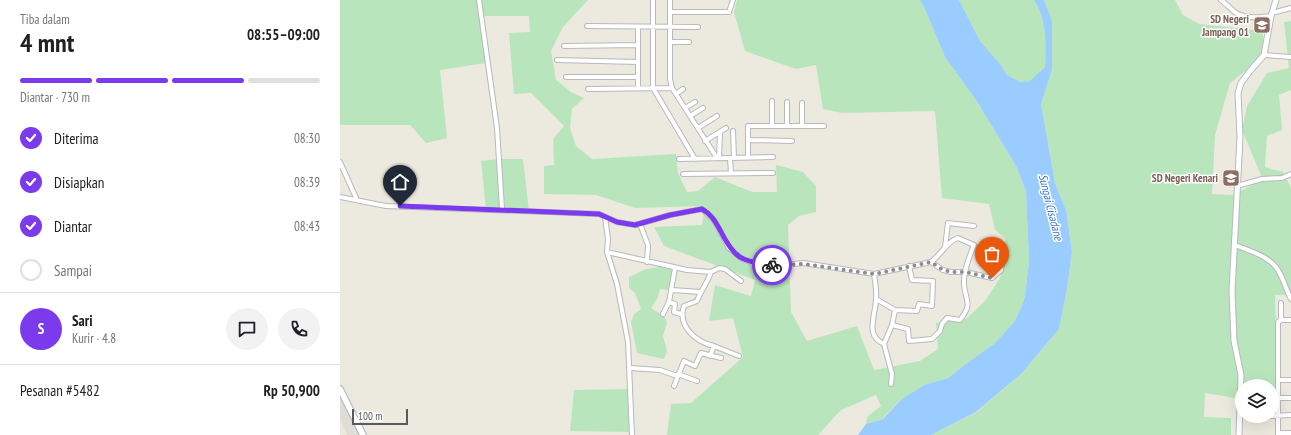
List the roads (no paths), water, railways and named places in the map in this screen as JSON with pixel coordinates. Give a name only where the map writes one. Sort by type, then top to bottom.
[{"type":"main road","points":[[340,389],[363,435]]},
{"type":"street","points":[[479,0],[497,128],[502,209]]},
{"type":"street","points":[[653,0],[653,88],[695,159]]},
{"type":"street","points":[[670,0],[670,79],[672,88],[718,158]]},
{"type":"street","points":[[670,12],[729,12],[733,0]]},
{"type":"street","points":[[1221,0],[1226,2],[1238,14],[1251,18],[1291,8]]},
{"type":"street","points":[[1241,379],[1234,341],[1232,291],[1240,137],[1238,92],[1241,83],[1264,55],[1271,14],[1276,0]]},
{"type":"street","points":[[587,26],[698,28]]},
{"type":"street","points":[[638,27],[638,88]]},
{"type":"street","points":[[670,42],[689,42]]},
{"type":"street","points":[[564,46],[638,45]]},
{"type":"street","points":[[1264,55],[1291,57]]},
{"type":"street","points":[[557,60],[638,62]]},
{"type":"street","points":[[566,76],[638,77]]},
{"type":"street","points":[[588,89],[672,88]]},
{"type":"street","points":[[676,94],[683,89]]},
{"type":"street","points":[[772,101],[772,126]]},
{"type":"street","points":[[685,108],[695,102]]},
{"type":"street","points":[[787,102],[787,126]]},
{"type":"street","points":[[802,103],[802,126]]},
{"type":"street","points":[[690,116],[703,108]]},
{"type":"street","points":[[698,128],[717,116]]},
{"type":"street","points":[[748,157],[748,126],[824,126]]},
{"type":"street","points":[[706,141],[726,128]]},
{"type":"street","points":[[731,173],[733,131]]},
{"type":"street","points":[[718,158],[720,132]]},
{"type":"street","points":[[748,140],[792,141]]},
{"type":"street","points":[[679,159],[773,157]]},
{"type":"street","points":[[340,162],[357,200]]},
{"type":"street","points":[[683,174],[773,172]]},
{"type":"street","points":[[1237,186],[1262,179],[1282,178],[1291,174]]},
{"type":"street","points":[[340,197],[386,206],[502,209],[599,214],[626,224],[635,225],[670,215],[702,209],[714,220],[729,248],[742,259],[749,262],[774,266],[804,264],[874,274],[931,262],[938,257],[952,240],[958,238],[974,245],[966,272],[964,285],[969,304],[960,320],[947,318],[942,324],[940,331],[932,339],[909,341],[908,328],[892,325]]},
{"type":"street","points":[[606,217],[608,239],[607,252],[617,284],[628,342],[632,435]]},
{"type":"street","points":[[945,248],[948,223],[974,226]]},
{"type":"street","points":[[640,224],[648,245],[647,262]]},
{"type":"street","points":[[1235,245],[1266,258],[1272,263],[1278,270],[1291,299]]},
{"type":"street","points":[[607,252],[675,268],[711,272],[719,268],[725,269],[741,281]]},
{"type":"street","points":[[931,262],[943,270],[951,272],[966,272],[992,278],[1001,270],[1003,257]]},
{"type":"street","points":[[876,299],[895,310],[917,311],[919,304],[932,306],[933,281],[912,280],[909,266]]},
{"type":"street","points":[[663,314],[669,302],[675,268]]},
{"type":"street","points":[[711,272],[698,301],[684,306],[681,314],[682,318],[690,333],[706,344],[739,356]]},
{"type":"street","points":[[874,274],[876,299],[872,326],[874,335],[878,341],[884,344]]},
{"type":"street","points":[[672,290],[701,292]]},
{"type":"street","points":[[669,302],[675,304],[674,312],[681,314]]},
{"type":"street","points":[[1281,303],[1282,320]]},
{"type":"street","points":[[891,384],[892,374],[884,344],[892,325],[895,310]]},
{"type":"street","points":[[1278,379],[1278,322],[1282,320],[1291,320]]},
{"type":"street","points":[[710,356],[714,346]]},
{"type":"street","points":[[674,386],[684,362],[695,366],[701,353],[721,358]]},
{"type":"street","points":[[630,368],[660,370],[697,381]]},
{"type":"street","points":[[1279,380],[1291,380]]},
{"type":"street","points":[[1279,398],[1291,398]]},
{"type":"street","points":[[1279,415],[1291,415]]},
{"type":"street","points":[[1239,435],[1240,423]]},
{"type":"street","points":[[1278,423],[1278,434],[1291,433]]},
{"type":"water","name":"Sungai Cisadane","points":[[920,0],[959,0],[980,41],[1001,65],[1007,75],[1021,82],[1030,81],[1045,67],[1045,32],[1041,16],[1034,0],[1044,0],[1052,21],[1052,70],[1041,104],[1055,183],[1066,210],[1072,252],[1067,289],[1059,329],[1021,374],[976,412],[931,435],[858,435],[866,424],[883,419],[902,399],[924,385],[948,378],[995,343],[1014,322],[1025,296],[1029,261],[1026,191],[1016,166],[978,103],[945,57]]},
{"type":"place","name":"SD Negeri Jampang 01","points":[[1262,25]]},
{"type":"place","name":"SD Negeri Kenari","points":[[1231,178]]}]
